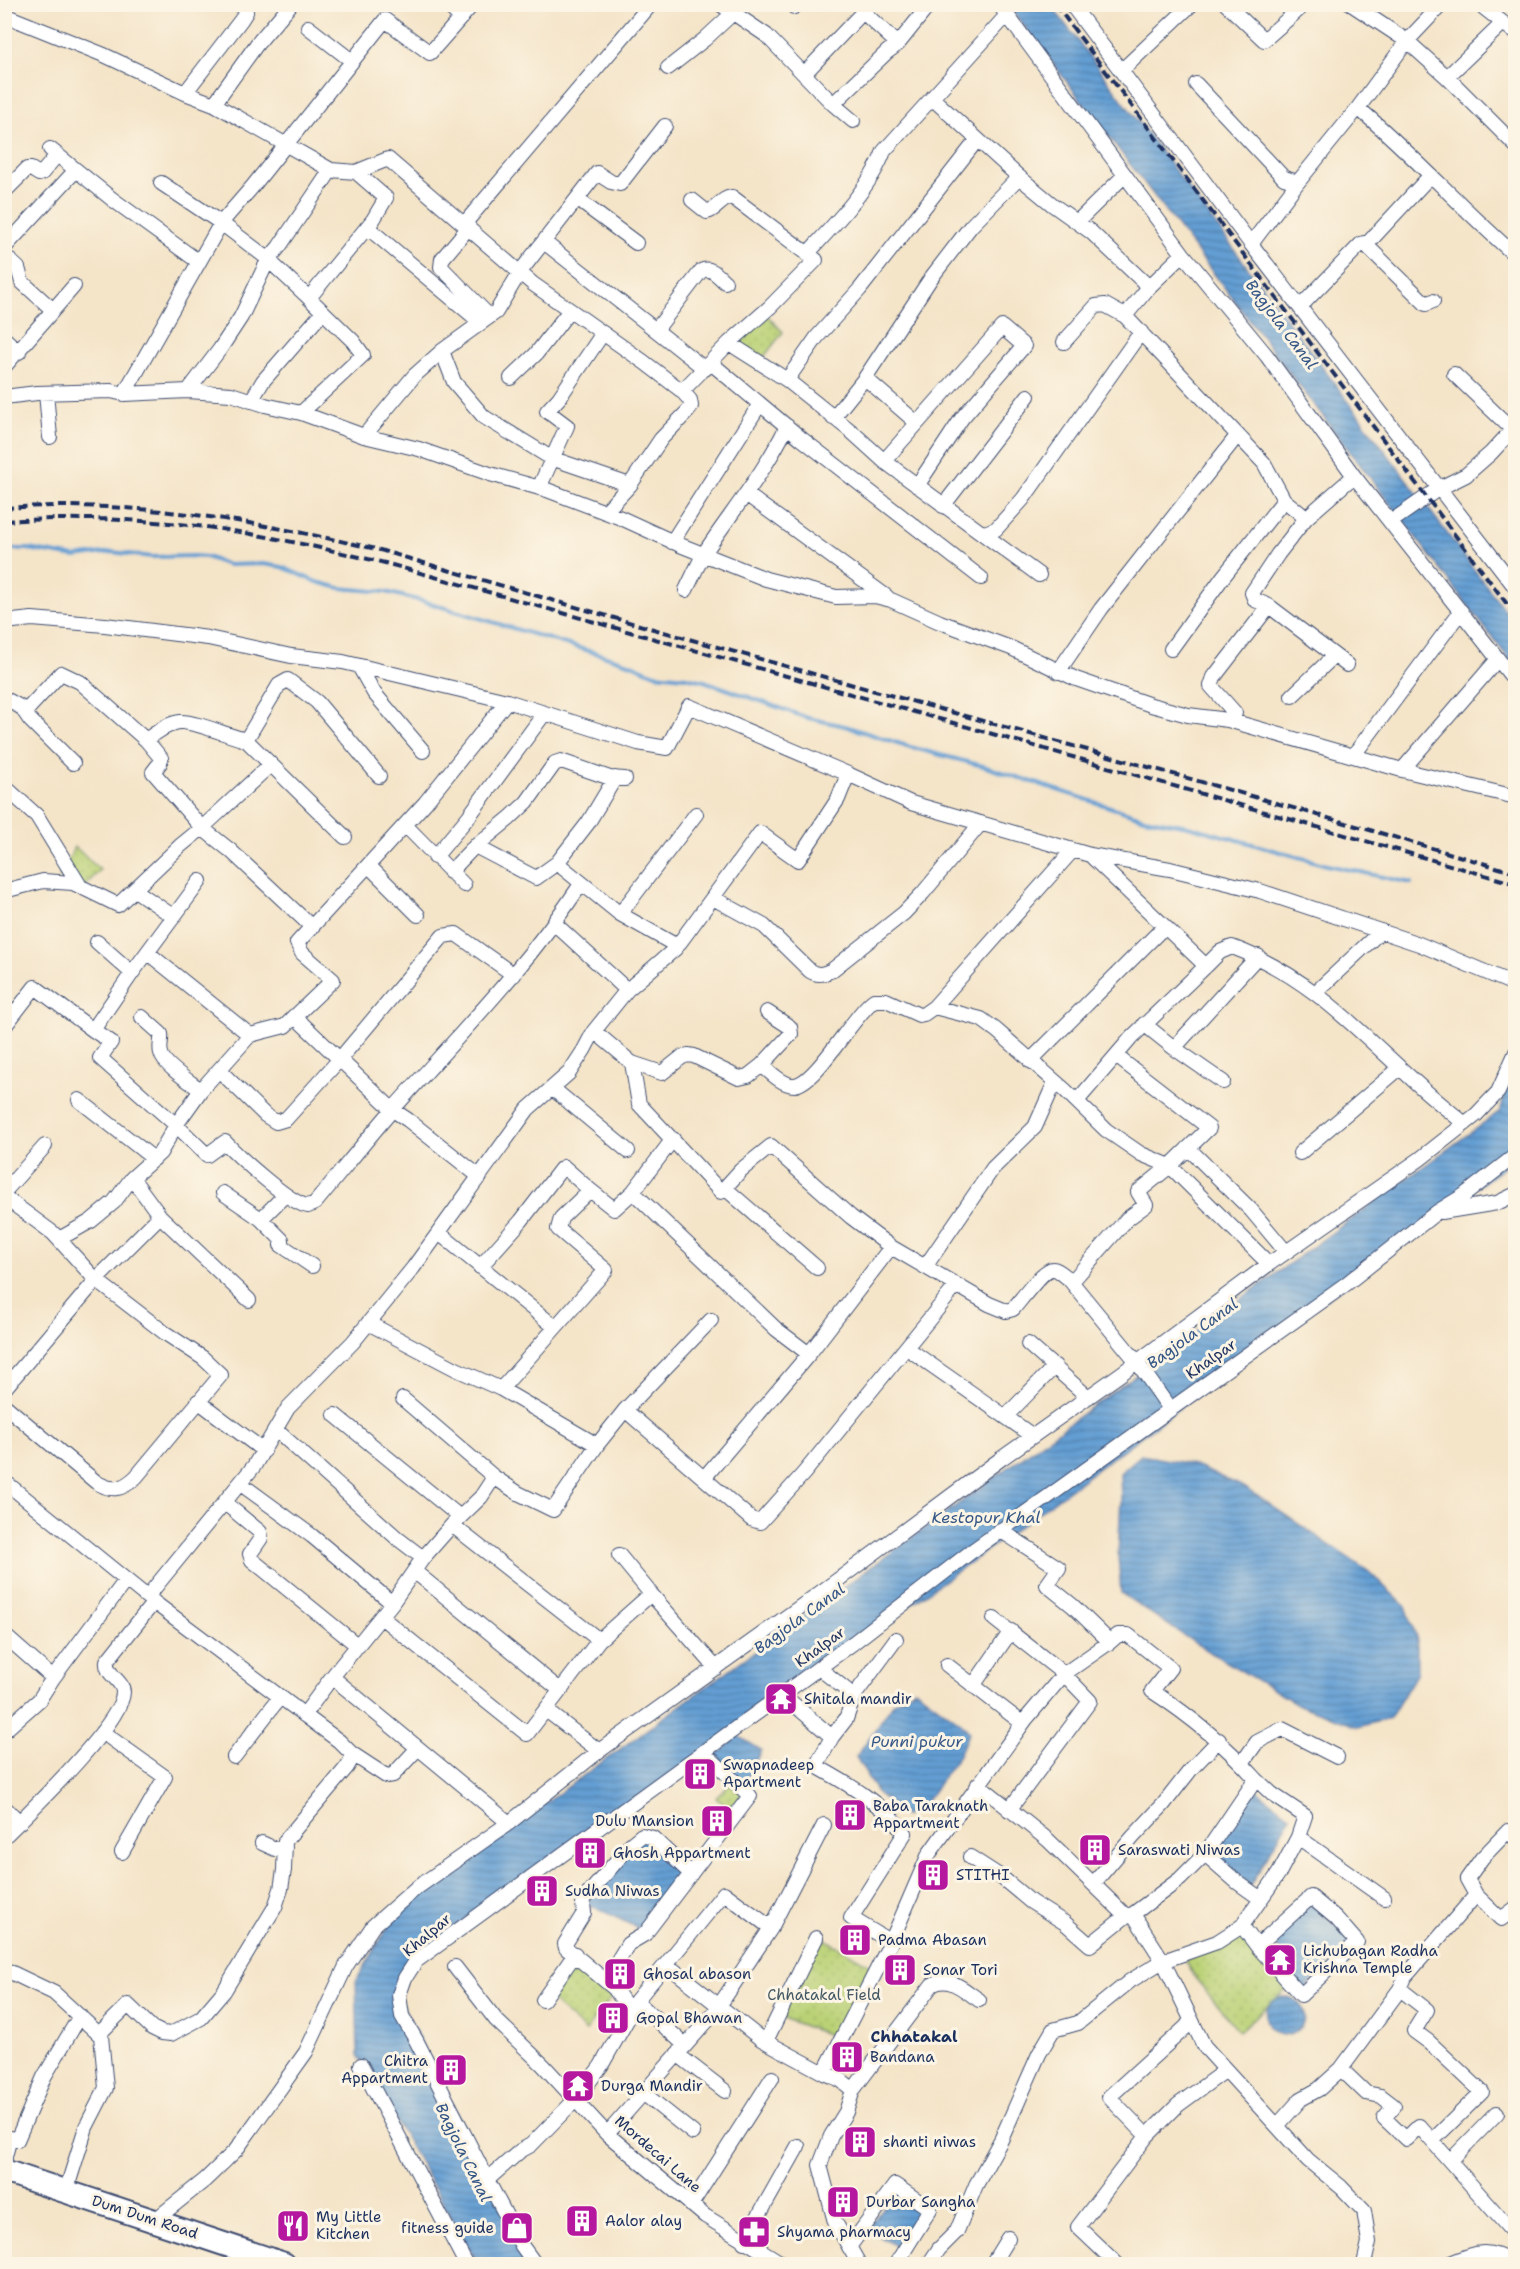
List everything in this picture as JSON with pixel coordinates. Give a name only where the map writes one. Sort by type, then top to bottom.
[{"type":"main road","name":"Dum Dum Road","points":[[4,2171],[284,2265]]},
{"type":"street","points":[[185,93],[246,12],[239,4]]},
{"type":"street","points":[[214,104],[257,44],[291,4]]},
{"type":"street","points":[[446,4],[461,18]]},
{"type":"street","points":[[124,394],[221,223],[286,146],[385,20],[430,53],[473,4]]},
{"type":"street","points":[[484,319],[441,267],[442,260],[467,225],[651,4]]},
{"type":"street","points":[[720,4],[766,35],[833,104],[853,121]]},
{"type":"street","points":[[833,104],[898,44],[930,4]]},
{"type":"street","points":[[1071,4],[1251,244],[1515,588]]},
{"type":"street","points":[[1121,71],[1192,4]]},
{"type":"street","points":[[1226,4],[1264,40],[1305,4]]},
{"type":"street","points":[[1351,4],[1407,41],[1447,77],[1515,146]]},
{"type":"street","points":[[1251,244],[1358,108],[1407,41],[1442,4]]},
{"type":"street","points":[[1479,4],[1515,33]]},
{"type":"street","points":[[807,254],[840,219],[879,165],[884,151],[932,98],[1003,10],[1183,254],[1267,356],[1354,476],[1393,520],[1515,682]]},
{"type":"street","points":[[804,74],[863,12],[898,44]]},
{"type":"street","points":[[668,68],[732,14]]},
{"type":"street","points":[[4,15],[104,55],[214,104],[331,170],[356,172],[388,159],[519,272],[682,391],[690,400],[691,406],[661,439],[630,485],[605,512]]},
{"type":"street","points":[[1447,77],[1503,23]]},
{"type":"street","points":[[308,27],[352,61]]},
{"type":"street","points":[[1196,84],[1284,178],[1298,182]]},
{"type":"street","points":[[932,98],[1019,177],[1078,221],[1149,287]]},
{"type":"street","points":[[1358,108],[1389,134],[1515,256]]},
{"type":"street","points":[[364,436],[414,376],[442,351],[496,312],[519,272],[597,173],[611,182],[620,184],[665,126]]},
{"type":"street","points":[[787,380],[817,337],[861,289],[977,140]]},
{"type":"street","points":[[4,192],[28,168],[39,174],[42,173],[53,152],[199,262]]},
{"type":"street","points":[[4,248],[76,170]]},
{"type":"street","points":[[188,391],[207,368],[241,317],[267,260],[279,247],[331,170]]},
{"type":"street","points":[[309,298],[367,227],[386,198],[356,172]]},
{"type":"street","points":[[1078,221],[1125,175]]},
{"type":"street","points":[[1300,307],[1361,244],[1368,243],[1430,176]]},
{"type":"street","points":[[833,417],[865,378],[931,278],[971,226],[1019,177]]},
{"type":"street","points":[[162,183],[221,223],[267,260],[360,349],[363,355],[301,413]]},
{"type":"street","points":[[682,391],[729,343],[770,308],[816,260],[732,197],[726,198],[707,212],[693,200]]},
{"type":"street","points":[[577,199],[636,243]]},
{"type":"street","points":[[367,227],[484,319]]},
{"type":"street","points":[[544,242],[656,330],[760,404],[981,578]]},
{"type":"street","points":[[1364,243],[1426,304],[1433,301]]},
{"type":"street","points":[[1125,316],[1149,287],[1183,254]]},
{"type":"street","points":[[4,255],[18,268],[22,282],[53,310]]},
{"type":"street","points":[[656,330],[701,271],[710,270],[725,282]]},
{"type":"street","points":[[4,367],[74,286]]},
{"type":"street","points":[[1064,342],[1096,306],[1105,305],[1125,316],[1264,463],[1284,500],[1306,518]]},
{"type":"street","points":[[512,378],[537,354],[570,310]]},
{"type":"street","points":[[251,401],[263,381],[323,312]]},
{"type":"street","points":[[884,461],[1002,327],[1024,346],[962,418],[917,486]]},
{"type":"street","points":[[984,533],[996,529],[1023,499],[1141,332]]},
{"type":"street","points":[[539,488],[567,426],[547,411],[559,398],[603,333]]},
{"type":"street","points":[[4,338],[19,352]]},
{"type":"street","points":[[729,343],[787,380],[884,461],[1039,575]]},
{"type":"street","points":[[442,351],[454,382],[484,417],[553,459],[630,485]]},
{"type":"street","points":[[1393,520],[1438,489],[1466,476],[1514,430],[1454,374]]},
{"type":"street","points":[[865,378],[917,423]]},
{"type":"street","points":[[4,397],[111,391],[124,394],[188,391],[231,394],[301,413],[364,436],[419,449],[490,474],[539,488],[605,512],[672,542],[766,579],[836,597],[874,596],[891,600],[940,622],[1011,648],[1058,672],[1151,705],[1188,715],[1228,720],[1402,770],[1515,797]]},
{"type":"street","points":[[46,393],[50,437]]},
{"type":"street","points":[[943,506],[1028,396]]},
{"type":"street","points":[[672,542],[760,404]]},
{"type":"street","points":[[686,590],[704,554],[776,449],[786,426]]},
{"type":"street","points":[[1058,672],[1101,609],[1237,436]]},
{"type":"street","points":[[1347,665],[1269,606],[1254,600],[1252,593],[1306,518],[1354,476]]},
{"type":"street","points":[[746,494],[891,600]]},
{"type":"street","points":[[1171,649],[1222,577],[1284,500]]},
{"type":"street","points":[[1228,720],[1235,713],[1211,686],[1214,677],[1269,606]]},
{"type":"street","points":[[1353,756],[1461,611]]},
{"type":"street","points":[[4,622],[32,619],[208,638],[291,656],[359,666],[507,701],[638,743],[667,748],[689,706],[911,803],[1090,855],[1170,869],[1260,891],[1419,944],[1515,985]]},
{"type":"street","points":[[1292,696],[1334,656]]},
{"type":"street","points":[[1402,770],[1498,659]]},
{"type":"street","points":[[359,666],[374,693],[423,751]]},
{"type":"street","points":[[25,712],[61,673],[80,682],[146,740],[161,758],[153,772],[202,828],[231,850],[312,927]]},
{"type":"street","points":[[246,740],[279,685],[288,680],[317,702],[379,776]]},
{"type":"street","points":[[4,698],[25,712],[73,764]]},
{"type":"street","points":[[59,1239],[91,1221],[114,1202],[132,1178],[160,1153],[176,1125],[201,1090],[250,1035],[285,1026],[333,980],[303,953],[297,943],[425,803],[507,701]]},
{"type":"street","points":[[435,857],[469,816],[544,714]]},
{"type":"street","points":[[146,740],[168,725],[179,722],[191,723],[246,740],[345,837]]},
{"type":"street","points":[[450,872],[475,846],[527,802],[555,763],[568,763],[620,778],[557,863],[536,878],[475,846]]},
{"type":"street","points":[[4,891],[43,881],[73,883],[118,905],[270,765]]},
{"type":"street","points":[[4,1838],[88,1750],[117,1711],[123,1694],[122,1687],[108,1670],[107,1661],[151,1599],[241,1484],[264,1451],[288,1408],[353,1342],[439,1233],[528,1109],[569,1073],[594,1031],[627,990],[677,946],[760,833],[798,860],[838,799],[848,774]]},
{"type":"street","points":[[4,786],[37,816],[80,886]]},
{"type":"street","points":[[620,914],[696,814]]},
{"type":"street","points":[[713,898],[764,926],[810,971],[817,975],[825,973],[832,970],[904,913],[981,823]]},
{"type":"street","points":[[405,825],[464,885]]},
{"type":"street","points":[[762,1065],[785,1082],[792,1085],[800,1084],[812,1074],[874,1000],[886,1000],[919,1015],[924,1014],[934,1007],[1073,850]]},
{"type":"street","points":[[1090,855],[1206,966]]},
{"type":"street","points":[[557,863],[620,914],[677,946]]},
{"type":"street","points":[[369,866],[418,915]]},
{"type":"street","points":[[93,1030],[200,881]]},
{"type":"street","points":[[6,1021],[35,987],[111,1042],[100,1058],[207,1155],[225,1142],[236,1155],[285,1195],[308,1206],[315,1203],[393,1110],[514,975],[555,924],[581,884]]},
{"type":"street","points":[[135,890],[174,917]]},
{"type":"street","points":[[555,924],[627,990]]},
{"type":"street","points":[[1030,1061],[1164,927]]},
{"type":"street","points":[[1316,992],[1381,932]]},
{"type":"street","points":[[220,1071],[265,1115],[276,1122],[286,1119],[339,1060],[443,936],[456,934],[514,975]]},
{"type":"street","points":[[97,942],[132,973]]},
{"type":"street","points":[[1077,1101],[1144,1024],[1226,948],[1232,947],[1258,957],[1316,992],[1465,1124]]},
{"type":"street","points":[[148,953],[250,1035]]},
{"type":"street","points":[[1174,1048],[1258,957]]},
{"type":"street","points":[[934,1007],[981,1019],[996,1030],[1115,1136],[1141,1154],[1170,1166],[1269,1264]]},
{"type":"street","points":[[594,1031],[632,1063],[662,1073],[682,1057],[694,1056],[739,1078],[748,1076],[762,1065],[791,1034],[790,1027],[766,1012]]},
{"type":"street","points":[[294,1016],[393,1110],[480,1177]]},
{"type":"street","points":[[142,1017],[161,1034],[159,1049],[162,1060],[201,1090]]},
{"type":"street","points":[[1144,1024],[1223,1083]]},
{"type":"street","points":[[155,2220],[205,2180],[236,2150],[306,2052],[346,1966],[373,1926],[415,1889],[509,1823],[599,1751],[1269,1264],[1420,1159],[1465,1124],[1498,1092],[1515,1052]]},
{"type":"street","points":[[1069,1279],[1074,1278],[1127,1219],[1146,1205],[1138,1192],[1170,1166],[1209,1128],[1116,1056]]},
{"type":"street","points":[[632,1063],[639,1104],[721,1192],[741,1170],[771,1146],[851,1217],[891,1247],[989,1304],[1006,1311],[1013,1309],[1042,1275],[1050,1269],[1055,1269],[1069,1279],[1137,1362],[1170,1409]]},
{"type":"street","points":[[1300,1153],[1400,1068]]},
{"type":"street","points":[[925,1266],[993,1167],[1035,1127],[1055,1082]]},
{"type":"street","points":[[552,1088],[628,1151]]},
{"type":"street","points":[[79,1100],[154,1159]]},
{"type":"street","points":[[480,1267],[521,1221],[564,1167],[614,1209],[633,1192],[673,1139]]},
{"type":"street","points":[[4,1405],[96,1482],[106,1489],[114,1490],[126,1485],[136,1477],[221,1375],[202,1358],[96,1280],[59,1239],[4,1195],[45,1146]]},
{"type":"street","points":[[1188,1148],[1251,1210],[1286,1252]]},
{"type":"street","name":"Khalpar","points":[[535,2265],[522,2246],[402,2016],[399,1995],[405,1978],[416,1961],[783,1695],[1000,1530],[1346,1284],[1437,1212],[1463,1196],[1515,1155]]},
{"type":"street","points":[[132,1178],[160,1216],[249,1300]]},
{"type":"street","points":[[726,1189],[817,1268]]},
{"type":"street","points":[[501,1389],[606,1270],[558,1228],[561,1218],[590,1190]]},
{"type":"street","points":[[633,1192],[776,1329],[809,1354]]},
{"type":"street","points":[[223,1193],[261,1219],[282,1240],[281,1245],[312,1266]]},
{"type":"street","points":[[1437,1212],[1497,1203],[1515,1194]]},
{"type":"street","points":[[261,1219],[285,1195]]},
{"type":"street","points":[[4,1389],[96,1280],[160,1216]]},
{"type":"street","points":[[439,1233],[555,1327]]},
{"type":"street","points":[[704,1478],[809,1354],[891,1247]]},
{"type":"street","points":[[625,1410],[751,1519],[760,1522],[804,1473],[957,1286]]},
{"type":"street","points":[[403,1399],[494,1477],[518,1493],[553,1510],[597,1445],[625,1410],[711,1320]]},
{"type":"street","points":[[368,1323],[456,1369],[501,1389],[597,1445]]},
{"type":"street","points":[[1028,1344],[1088,1397]]},
{"type":"street","points":[[907,1348],[1033,1436]]},
{"type":"street","points":[[1006,1416],[1055,1366]]},
{"type":"street","points":[[198,1401],[264,1451]]},
{"type":"street","points":[[335,1415],[456,1521],[599,1640]]},
{"type":"street","points":[[276,1430],[423,1558]]},
{"type":"street","points":[[304,1715],[392,1603],[423,1558],[481,1497],[494,1477]]},
{"type":"street","points":[[4,1481],[126,1580],[339,1740],[351,1753],[386,1776],[393,1775],[418,1748]]},
{"type":"street","points":[[241,1484],[312,1536],[392,1603]]},
{"type":"street","points":[[225,1503],[260,1532],[261,1538],[250,1554],[252,1560],[358,1646]]},
{"type":"street","points":[[1000,1530],[1059,1568],[1047,1585],[1073,1606],[1110,1642]]},
{"type":"street","points":[[620,1555],[716,1668]]},
{"type":"street","points":[[414,1571],[560,1690]]},
{"type":"street","points":[[4,1731],[39,1700],[126,1580]]},
{"type":"street","points":[[381,1617],[527,1734],[599,1640],[651,1594]]},
{"type":"street","points":[[994,1619],[1064,1674],[1090,1701],[1010,1810]]},
{"type":"street","points":[[973,1686],[1011,1631]]},
{"type":"street","points":[[4,1635],[53,1678]]},
{"type":"street","points":[[824,2073],[891,1942],[929,1854],[1022,1723],[1064,1674],[1118,1635],[1128,1635],[1170,1668],[1152,1691],[1191,1716],[1219,1740],[1272,1794],[1305,1816],[1298,1837],[1279,1873],[1242,1926],[1217,1942],[1163,1961],[1130,1981],[1078,2023],[1053,2030],[1039,2054],[1002,2140],[976,2185],[957,2231],[939,2249],[929,2265]]},
{"type":"street","points":[[891,1942],[851,1918],[905,1833],[890,1814],[872,1800],[816,1766],[832,1737],[846,1719],[854,1696],[896,1639]]},
{"type":"street","points":[[947,1665],[1022,1723]]},
{"type":"street","points":[[819,1668],[854,1696]]},
{"type":"street","points":[[332,1677],[509,1823]]},
{"type":"street","points":[[783,1695],[832,1737]]},
{"type":"street","points":[[234,1757],[280,1697]]},
{"type":"street","points":[[546,1710],[599,1751]]},
{"type":"street","points":[[1242,1763],[1257,1742],[1282,1729],[1337,1757]]},
{"type":"street","points":[[102,1732],[165,1777],[122,1852]]},
{"type":"street","points":[[1094,1883],[1163,1805],[1192,1768],[1219,1740]]},
{"type":"street","points":[[66,2191],[86,2127],[106,2088],[101,2036],[106,2026],[128,2005],[152,2028],[162,2033],[171,2034],[201,2018],[224,1991],[275,1907],[281,1889],[285,1841],[347,1767],[351,1760],[351,1753]]},
{"type":"street","points":[[606,1980],[628,1944],[645,1935],[750,1796],[712,1760]]},
{"type":"street","points":[[970,1857],[1001,1877],[1031,1902],[1065,1923],[1090,1945],[1180,1879],[1205,1854],[1256,1779]]},
{"type":"street","points":[[978,1784],[1048,1840],[1130,1915],[1163,1961],[1204,2046],[1308,2160],[1341,2187],[1364,2211],[1369,2242],[1364,2265]]},
{"type":"street","points":[[4,1807],[20,1822]]},
{"type":"street","points":[[607,2134],[719,2006],[771,1928],[824,1825]]},
{"type":"street","points":[[1515,1839],[1508,1831],[1474,1868],[1467,1879],[1476,1895],[1501,1919],[1515,1908]]},
{"type":"street","points":[[487,2180],[520,2151],[531,2145],[576,2099],[601,2066],[627,2020],[628,2008],[606,1980],[566,1948],[565,1944],[585,1913],[583,1903],[585,1898],[638,1837],[647,1835],[654,1838],[691,1875]]},
{"type":"street","points":[[1298,1837],[1384,1898]]},
{"type":"street","points":[[262,1843],[275,1848],[285,1848]]},
{"type":"street","points":[[1205,1854],[1261,1899]]},
{"type":"street","points":[[725,2091],[681,2050],[636,2001],[724,1893],[771,1928]]},
{"type":"street","points":[[1276,2126],[1301,2099],[1319,2089],[1341,2069],[1400,1989],[1405,1977],[1476,1895]]},
{"type":"street","points":[[1242,1926],[1257,1947],[1301,1995],[1357,1941],[1336,1918],[1311,1897],[1257,1947]]},
{"type":"street","points":[[766,2042],[816,1938]]},
{"type":"street","points":[[543,2000],[575,1954]]},
{"type":"street","points":[[666,1964],[766,2042],[841,2080],[853,2090]]},
{"type":"street","name":"Mordecai Lane","points":[[455,1967],[496,2020],[576,2099],[607,2134],[691,2205],[744,2242],[783,2265]]},
{"type":"street","points":[[4,1969],[54,1993],[101,2036]]},
{"type":"street","points":[[859,2265],[835,2222],[820,2165],[831,2136],[846,2112],[853,2090],[932,1984],[940,1980],[951,1982],[979,2000]]},
{"type":"street","points":[[1400,1989],[1427,2010],[1414,2031],[1429,2042],[1482,2092],[1432,2141]]},
{"type":"street","points":[[4,2171],[10,2138],[17,2140],[44,2077],[81,2016]]},
{"type":"street","points":[[1147,2136],[1109,2097],[1191,2020]]},
{"type":"street","points":[[362,2066],[466,2265]]},
{"type":"street","points":[[1341,2069],[1366,2093],[1381,2096],[1394,2106],[1384,2118],[1406,2139],[1419,2126],[1515,2236]]},
{"type":"street","points":[[1117,2265],[1078,2227],[1147,2136],[1178,2105],[1226,2070]]},
{"type":"street","points":[[691,2205],[772,2078]]},
{"type":"street","points":[[643,2093],[693,2133]]},
{"type":"street","points":[[1450,2162],[1497,2113]]},
{"type":"street","points":[[744,2242],[798,2146]]},
{"type":"street","points":[[849,2247],[895,2186],[930,2209],[896,2265]]},
{"type":"street","points":[[992,2265],[1008,2238]]},
{"type":"street","points":[[1448,2265],[1480,2253],[1497,2254],[1515,2265]]},
{"type":"green space","points":[[766,314],[783,332],[757,366],[734,343]]},
{"type":"green space","points":[[75,847],[100,870],[84,887],[59,877]]},
{"type":"green space","points":[[729,1784],[744,1792],[730,1810],[716,1798]]},
{"type":"green space","points":[[1242,1930],[1289,1987],[1239,2031],[1196,1979],[1185,1960]]},
{"type":"green space","name":"Chhatakal Field","points":[[821,1937],[872,1966],[837,2038],[780,2017]]},
{"type":"green space","points":[[575,1962],[612,1997],[586,2031],[548,1998]]},
{"type":"water","name":"Bagjola Canal","points":[[1008,5],[1051,5],[1515,624],[1515,667]]},
{"type":"water","name":"Kestopur Khal","points":[[1515,1063],[1515,1159],[1000,1541],[413,1957],[396,1993],[532,2264],[478,2264],[358,2055],[356,1981],[398,1910],[1500,1111]]},
{"type":"water","points":[[1141,1455],[1190,1464],[1244,1487],[1368,1571],[1406,1607],[1417,1640],[1417,1673],[1390,1718],[1358,1727],[1299,1705],[1195,1643],[1121,1593],[1118,1556],[1120,1473]]},
{"type":"water","name":"Punni pukur","points":[[915,1689],[962,1724],[969,1732],[959,1755],[921,1808],[905,1816],[877,1793],[856,1757],[894,1702]]},
{"type":"water","points":[[738,1736],[761,1750],[744,1786],[715,1756]]},
{"type":"water","points":[[1255,1789],[1291,1816],[1250,1886],[1211,1854]]},
{"type":"water","points":[[641,1837],[682,1872],[642,1930],[586,1903]]},
{"type":"water","points":[[1311,1903],[1352,1941],[1301,1993],[1282,1968],[1288,1962],[1271,1940]]},
{"type":"water","points":[[1285,1997],[1298,2003],[1304,2016],[1298,2029],[1285,2035],[1272,2029],[1266,2016],[1272,2003]]},
{"type":"water","points":[[896,2191],[923,2211],[901,2249],[867,2229]]},
{"type":"waterway","points":[[4,549],[28,549],[75,557],[112,552],[152,557],[194,556],[206,557],[228,565],[263,564],[282,567],[317,582],[340,588],[386,592],[422,601],[629,663],[655,674],[704,681],[808,718],[845,726],[910,747],[983,766],[1144,818],[1188,826],[1327,865],[1411,883]]},
{"type":"railway","points":[[1055,4],[1516,616]]},
{"type":"railway","points":[[4,508],[99,507],[194,515],[287,530],[380,550],[1516,873]]},
{"type":"railway","points":[[4,521],[99,519],[184,524],[271,538],[385,563],[1516,884]]},
{"type":"place","name":"Shitala mandir","points":[[781,1699]]},
{"type":"place","name":"Swapnadeep Apartment","points":[[700,1774]]},
{"type":"place","name":"Baba Taraknath Appartment","points":[[850,1815]]},
{"type":"place","name":"Dulu Mansion","points":[[717,1821]]},
{"type":"place","name":"Saraswati Niwas","points":[[1095,1850]]},
{"type":"place","name":"Ghosh Appartment","points":[[590,1853]]},
{"type":"place","name":"STITHI","points":[[933,1875]]},
{"type":"place","name":"Sudha Niwas","points":[[542,1891]]},
{"type":"place","name":"Padma Abasan","points":[[855,1940]]},
{"type":"place","name":"Lichubagan Radha Krishna Temple","points":[[1280,1960]]},
{"type":"place","name":"Sonar Tori","points":[[900,1970]]},
{"type":"place","name":"Ghosal abason","points":[[620,1974]]},
{"type":"place","name":"Gopal Bhawan","points":[[613,2018]]},
{"type":"place","name":"Bandana","points":[[847,2057]]},
{"type":"place","name":"Chitra Appartment","points":[[451,2070]]},
{"type":"place","name":"Durga Mandir","points":[[578,2086]]},
{"type":"place","name":"shanti niwas","points":[[860,2142]]},
{"type":"place","name":"Durbar Sangha","points":[[843,2202]]},
{"type":"place","name":"Aalor alay","points":[[582,2221]]},
{"type":"place","name":"My Little Kitchen","points":[[293,2226]]},
{"type":"place","name":"fitness guide","points":[[517,2228]]},
{"type":"place","name":"Shyama pharmacy","points":[[754,2232]]},
{"type":"district","name":"Chhatakal","points":[[914,2036]]}]
